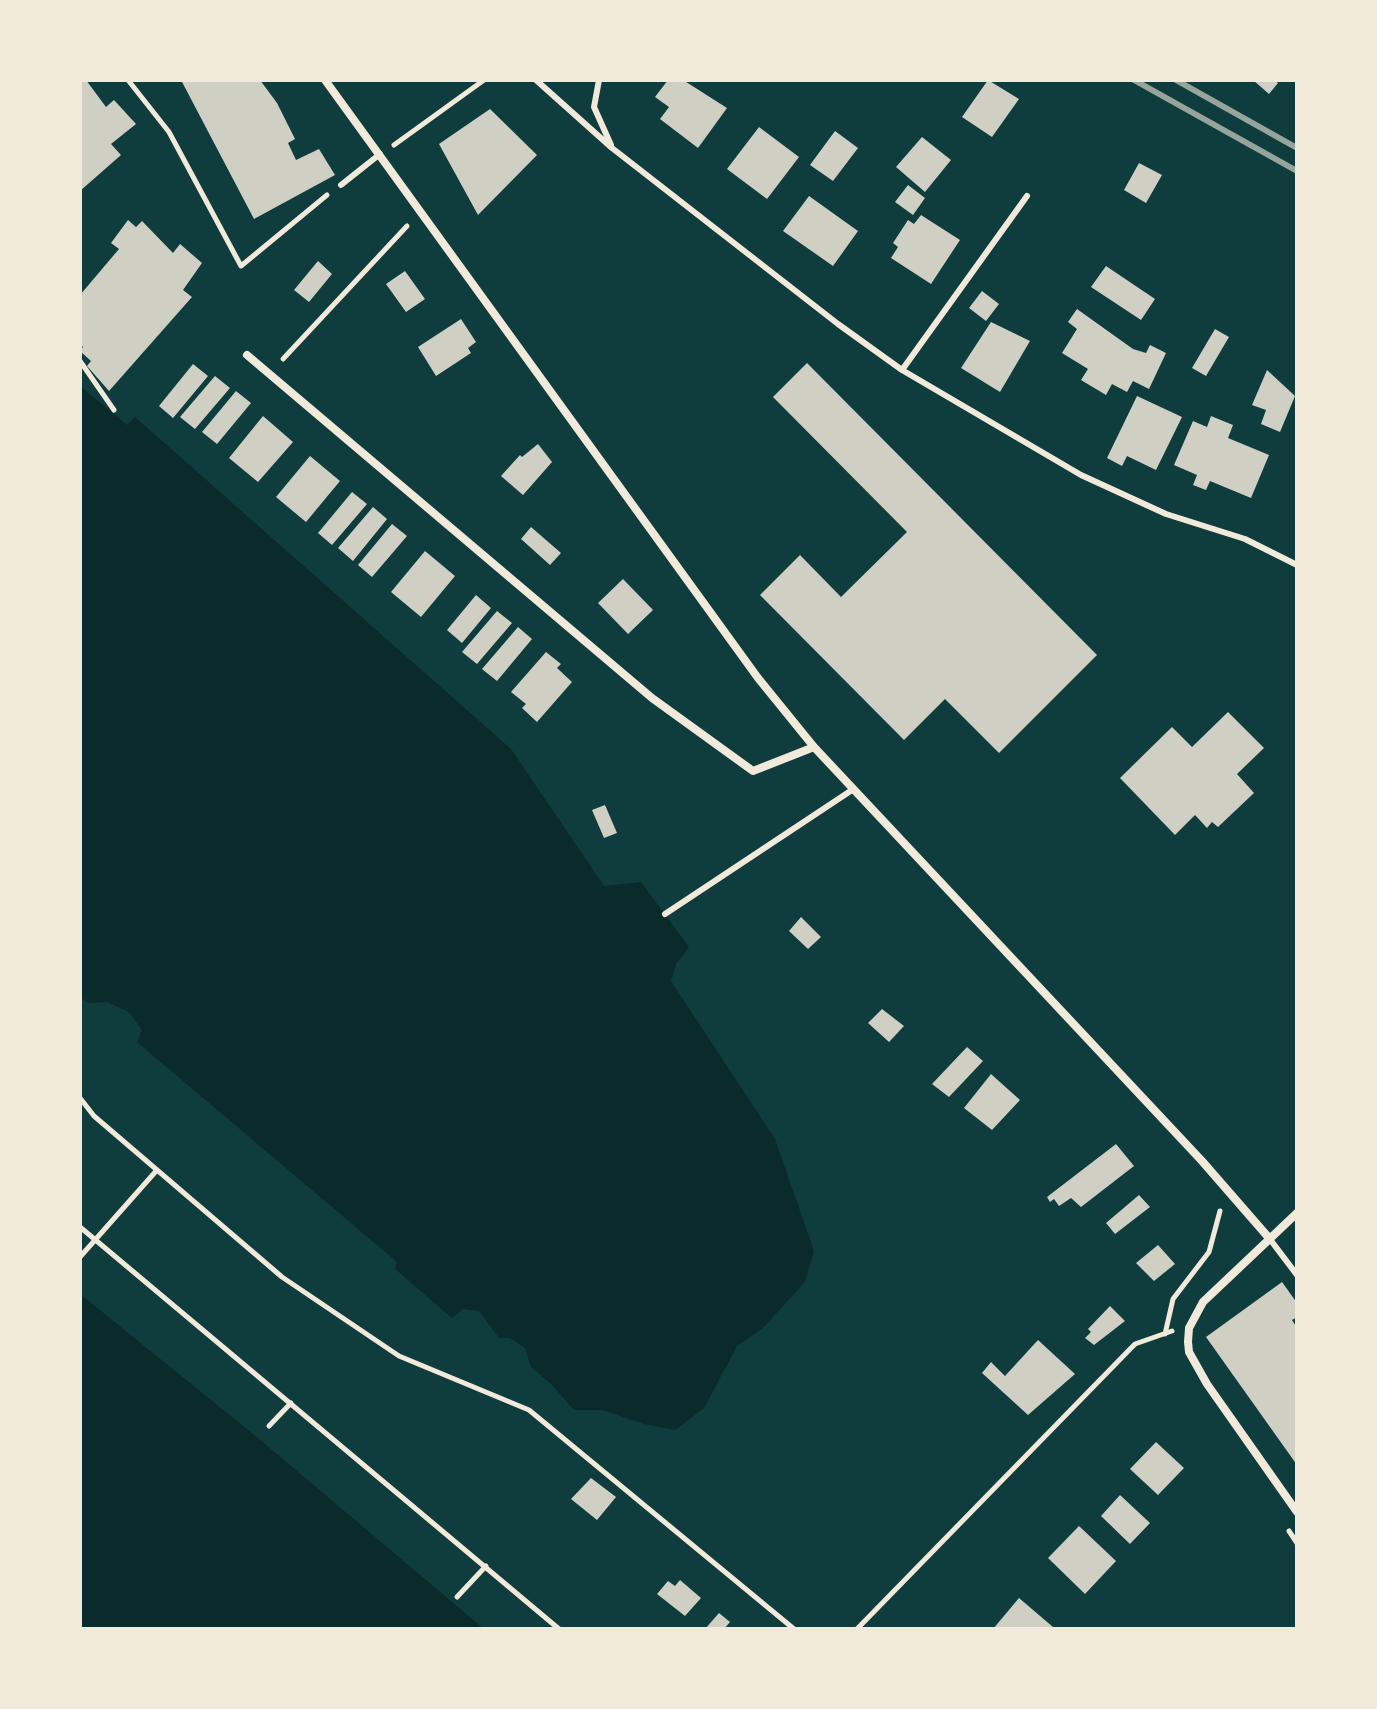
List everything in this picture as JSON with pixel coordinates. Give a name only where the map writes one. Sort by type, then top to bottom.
[{"type":"street","points":[[325,80],[758,678],[814,747],[1202,1161],[1269,1238]]},
{"type":"street","points":[[247,355],[652,698],[753,771],[814,747]]},
{"type":"street","points":[[1297,1213],[1203,1302],[1189,1328],[1189,1352],[1207,1384],[1297,1512]]},
{"type":"lane","points":[[536,80],[612,148],[902,370],[1081,475],[1166,514],[1245,539],[1297,565]]},
{"type":"lane","points":[[599,80],[594,107],[612,148]]},
{"type":"lane","points":[[341,185],[380,154]]},
{"type":"lane","points":[[902,370],[1027,196]]},
{"type":"lane","points":[[665,914],[852,790]]},
{"type":"lane","points":[[1269,1238],[1297,1275]]},
{"type":"path","points":[[128,80],[169,132],[241,266],[341,185]]},
{"type":"path","points":[[380,154],[484,80]]},
{"type":"path","points":[[298,343],[400,233]]},
{"type":"path","points":[[80,361],[114,410]]},
{"type":"path","points":[[80,1098],[94,1116],[282,1277],[399,1356],[529,1410],[794,1629]]},
{"type":"path","points":[[80,1257],[157,1170]]},
{"type":"path","points":[[80,1227],[559,1629]]},
{"type":"path","points":[[857,1629],[1135,1344],[1189,1328]]},
{"type":"path","points":[[269,1426],[291,1403]]},
{"type":"path","points":[[457,1597],[486,1566]]},
{"type":"water","points":[[80,386],[127,425],[135,417],[511,749],[604,886],[641,882],[689,947],[676,964],[671,981],[775,1139],[814,1251],[805,1282],[763,1328],[737,1346],[704,1408],[675,1430],[644,1424],[602,1410],[574,1410],[531,1367],[525,1348],[510,1338],[499,1338],[479,1311],[463,1309],[452,1318],[395,1269],[397,1262],[137,1042],[142,1030],[129,1012],[107,1002],[88,1003],[80,997]]},
{"type":"water","points":[[80,1294],[258,1438],[484,1629],[80,1629]]},
{"type":"building","points":[[80,80],[86,80],[106,107],[114,100],[136,124],[111,144],[121,155],[80,191]]},
{"type":"building","points":[[181,80],[260,80],[277,103],[295,139],[288,143],[296,160],[319,149],[335,175],[254,219]]},
{"type":"building","points":[[668,80],[683,80],[727,108],[698,148],[660,119],[669,107],[655,97]]},
{"type":"building","points":[[988,80],[1019,99],[992,137],[962,117]]},
{"type":"building","points":[[1253,80],[1274,80],[1278,83],[1269,94]]},
{"type":"building","points":[[490,109],[537,155],[478,215],[439,144]]},
{"type":"building","points":[[759,127],[799,157],[767,199],[727,169]]},
{"type":"building","points":[[835,131],[858,148],[833,181],[810,165]]},
{"type":"building","points":[[922,137],[951,160],[925,192],[896,167]]},
{"type":"building","points":[[1139,163],[1162,175],[1146,203],[1124,190]]},
{"type":"building","points":[[908,185],[925,198],[913,215],[895,202]]},
{"type":"building","points":[[809,196],[858,231],[833,266],[783,231]]},
{"type":"building","points":[[921,215],[960,240],[931,284],[891,258],[898,247],[893,243],[908,220],[914,224]]},
{"type":"building","points":[[128,220],[136,227],[142,221],[173,253],[180,244],[202,263],[183,290],[192,297],[109,391],[87,366],[91,361],[80,351],[83,347],[80,344],[80,295],[119,249],[111,243]]},
{"type":"building","points":[[318,261],[332,274],[309,302],[294,290]]},
{"type":"building","points":[[1106,266],[1155,299],[1141,320],[1091,287]]},
{"type":"building","points":[[405,271],[425,299],[406,312],[386,284]]},
{"type":"building","points":[[982,291],[999,304],[986,321],[969,308]]},
{"type":"building","points":[[1077,309],[1133,349],[1146,353],[1150,345],[1166,353],[1149,389],[1133,381],[1127,392],[1112,384],[1106,395],[1081,380],[1088,369],[1062,353],[1077,329],[1068,322]]},
{"type":"building","points":[[461,319],[476,342],[468,348],[471,353],[436,376],[418,347]]},
{"type":"building","points":[[991,322],[1030,341],[1000,392],[961,368]]},
{"type":"building","points":[[1215,329],[1229,337],[1206,376],[1192,368]]},
{"type":"building","points":[[807,363],[1097,655],[999,753],[945,699],[904,740],[760,595],[800,555],[841,597],[907,532],[773,397]]},
{"type":"building","points":[[193,364],[208,376],[173,418],[159,406]]},
{"type":"building","points":[[1267,370],[1295,396],[1280,432],[1261,424],[1266,410],[1252,405]]},
{"type":"building","points":[[215,376],[230,388],[195,429],[180,417]]},
{"type":"building","points":[[236,391],[251,403],[217,444],[202,432]]},
{"type":"building","points":[[1137,396],[1182,417],[1156,470],[1127,456],[1122,466],[1107,458]]},
{"type":"building","points":[[263,416],[293,442],[258,482],[229,458]]},
{"type":"building","points":[[1211,416],[1233,425],[1228,438],[1269,455],[1251,498],[1210,481],[1206,490],[1193,485],[1197,475],[1174,465],[1193,421],[1207,427]]},
{"type":"building","points":[[538,444],[552,462],[523,495],[501,476],[520,455],[522,457]]},
{"type":"building","points":[[310,456],[340,481],[306,522],[276,497]]},
{"type":"building","points":[[352,492],[367,504],[332,545],[318,533]]},
{"type":"building","points":[[373,507],[387,519],[353,561],[338,548]]},
{"type":"building","points":[[392,524],[407,536],[372,577],[358,565]]},
{"type":"building","points":[[531,527],[561,553],[550,565],[521,539]]},
{"type":"building","points":[[425,551],[455,576],[421,617],[391,592]]},
{"type":"building","points":[[623,579],[653,610],[628,634],[598,603]]},
{"type":"building","points":[[476,595],[491,608],[462,643],[447,630]]},
{"type":"building","points":[[497,611],[512,623],[477,664],[462,652]]},
{"type":"building","points":[[518,627],[532,639],[497,681],[482,669]]},
{"type":"building","points":[[546,652],[561,664],[557,668],[572,682],[537,722],[522,708],[526,704],[511,692]]},
{"type":"building","points":[[1228,712],[1264,748],[1237,774],[1254,793],[1218,827],[1212,822],[1207,828],[1195,815],[1175,835],[1120,778],[1172,727],[1192,747]]},
{"type":"building","points":[[605,805],[617,833],[604,838],[592,810]]},
{"type":"building","points":[[801,917],[821,937],[808,949],[789,931]]},
{"type":"building","points":[[882,1009],[904,1026],[889,1042],[868,1023]]},
{"type":"building","points":[[967,1047],[983,1061],[949,1097],[932,1084]]},
{"type":"building","points":[[991,1074],[1020,1100],[992,1130],[964,1108]]},
{"type":"building","points":[[1116,1144],[1134,1166],[1081,1207],[1071,1198],[1059,1206],[1054,1199],[1050,1202],[1047,1197]]},
{"type":"building","points":[[1139,1195],[1150,1207],[1115,1234],[1106,1223]]},
{"type":"building","points":[[1158,1245],[1175,1264],[1154,1281],[1136,1263]]},
{"type":"building","points":[[1282,1282],[1297,1303],[1297,1317],[1292,1320],[1297,1328],[1297,1465],[1206,1337]]},
{"type":"building","points":[[1110,1306],[1125,1321],[1094,1345],[1085,1338],[1091,1332],[1088,1329]]},
{"type":"building","points":[[1038,1340],[1075,1374],[1028,1415],[982,1373],[991,1362],[1005,1376]]},
{"type":"building","points":[[1156,1442],[1184,1468],[1158,1495],[1130,1469]]},
{"type":"building","points":[[591,1478],[616,1497],[597,1520],[571,1499]]},
{"type":"building","points":[[1120,1495],[1150,1523],[1130,1544],[1101,1516]]},
{"type":"building","points":[[1079,1526],[1116,1561],[1085,1594],[1048,1558]]},
{"type":"building","points":[[680,1580],[701,1598],[685,1616],[657,1594],[668,1581],[675,1586]]},
{"type":"building","points":[[1019,1598],[1053,1627],[993,1629]]},
{"type":"building","points":[[719,1613],[730,1622],[724,1629],[705,1629]]},
{"type":"railway","points":[[1134,80],[1297,171]]},
{"type":"railway","points":[[1176,80],[1297,148]]}]
